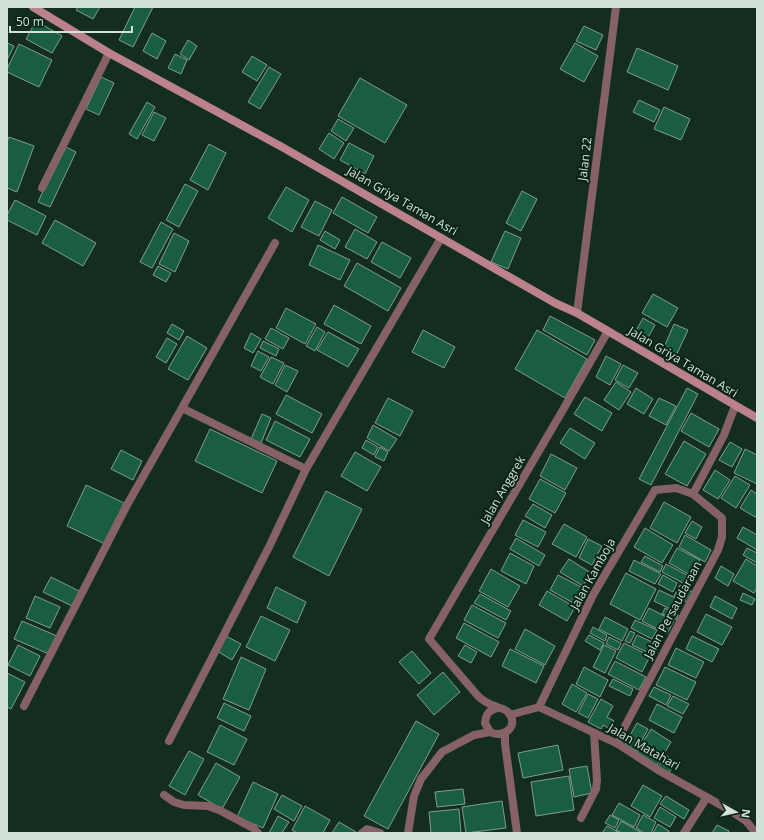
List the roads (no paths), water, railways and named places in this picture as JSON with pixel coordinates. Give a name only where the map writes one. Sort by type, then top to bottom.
[{"type":"street","name":"Jalan Griya Taman Asri","points":[[33,7],[109,53],[282,147],[555,303],[577,313],[757,418]]},
{"type":"street","name":"Jalan 22","points":[[577,313],[616,7]]},
{"type":"street","points":[[42,188],[109,53]]},
{"type":"street","points":[[169,741],[269,547],[306,469],[441,238]]},
{"type":"street","points":[[24,706],[128,505],[276,242]]},
{"type":"street","name":"Jalan Anggrek","points":[[497,708],[478,696],[429,639],[608,331]]},
{"type":"street","points":[[693,494],[724,435],[735,406]]},
{"type":"street","points":[[182,408],[306,469]]},
{"type":"street","name":"Jalan Kamboja","points":[[539,707],[593,595],[655,490],[676,488],[693,494]]},
{"type":"street","name":"Jalan Persaudaraan","points":[[618,744],[623,730],[718,550],[722,537],[722,518],[693,494]]},
{"type":"street","points":[[510,715],[539,707]]},
{"type":"street","name":"Jalan Matahari","points":[[539,707],[618,744],[658,770],[728,809],[746,821],[756,833]]},
{"type":"street","points":[[408,833],[414,796],[421,779],[442,752],[474,735],[490,732],[500,734],[509,730],[512,725],[510,715],[502,708],[492,709],[486,717],[485,723],[490,732]]},
{"type":"street","points":[[505,733],[505,744],[517,833]]},
{"type":"street","points":[[581,818],[596,789],[597,780],[594,733]]},
{"type":"street","points":[[164,795],[179,804],[208,806],[219,810],[253,828],[258,833]]},
{"type":"street","points":[[684,833],[707,797]]},
{"type":"street","points":[[362,833],[367,829],[380,833]]}]
